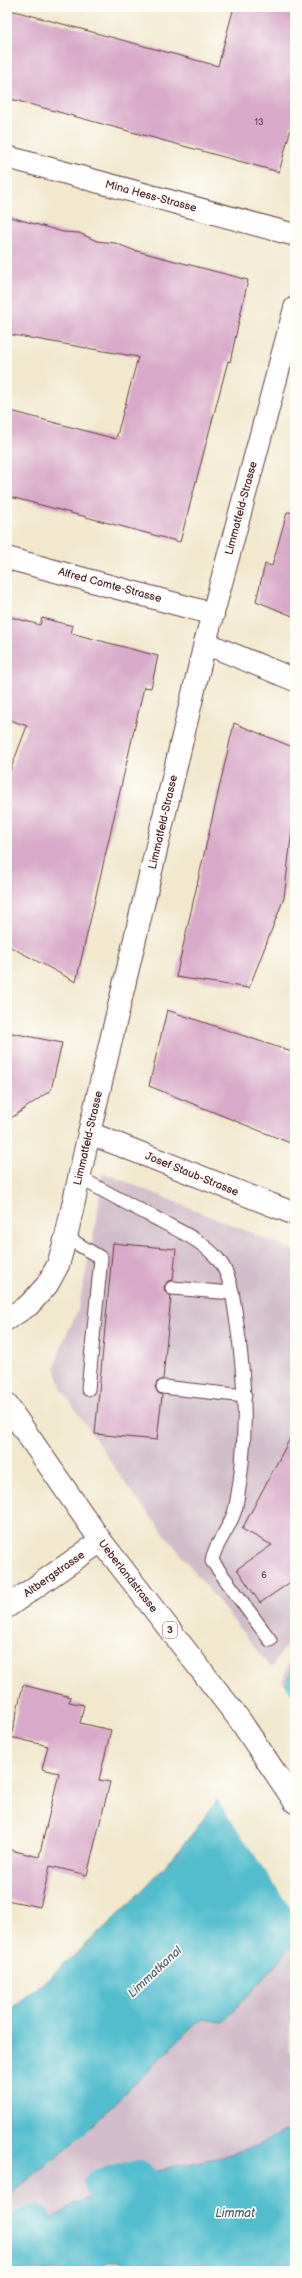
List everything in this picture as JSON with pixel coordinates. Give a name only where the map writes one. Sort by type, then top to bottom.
[{"type":"street","name":"Mina Hess-Strasse","points":[[7,157],[295,235]]},
{"type":"street","name":"Limmatfeld-Strasse","points":[[7,1319],[29,1305],[47,1285],[58,1265],[66,1237],[89,1132],[205,643],[295,308]]},
{"type":"street","name":"Alfred Comte-Strasse","points":[[7,558],[213,614]]},
{"type":"street","points":[[205,643],[295,680]]},
{"type":"street","name":"Josef Staub-Strasse","points":[[89,1132],[295,1214]]},
{"type":"street","name":"Ueberlandstrasse","points":[[7,1405],[101,1541],[239,1719],[295,1802]]},
{"type":"street","name":"Altbergstrasse","points":[[7,1607],[101,1541]]},
{"type":"lane","points":[[79,1177],[194,1239],[217,1258],[225,1269],[232,1293],[243,1358],[245,1396],[243,1457],[236,1507],[229,1527],[212,1562],[270,1640]]},
{"type":"lane","points":[[66,1237],[101,1258],[88,1389]]},
{"type":"lane","points":[[172,1288],[232,1293]]},
{"type":"lane","points":[[163,1388],[245,1396]]},
{"type":"shaded area","points":[[102,1172],[295,1251],[295,1628],[289,1641],[271,1668],[132,1493],[61,1388],[55,1367],[62,1344],[78,1310],[97,1219]]},
{"type":"shaded area","points":[[295,1646],[295,1701],[282,1682]]},
{"type":"shaded area","points":[[295,1940],[295,1969],[292,1972],[295,1975],[295,2017],[291,2021],[288,2052],[295,2053],[295,2130],[285,2131],[258,2145],[221,2157],[139,2174],[140,2180],[112,2190],[101,2190],[7,2244],[7,2197],[87,2131],[197,2022],[204,2019],[223,2022],[274,1967]]},
{"type":"water","name":"Limmatkanal","points":[[295,1664],[295,1940],[274,1967],[223,2022],[204,2019],[197,2022],[87,2131],[7,2197],[7,2012],[102,1930],[168,1863],[188,1839],[211,1808],[246,1754],[278,1699]]},
{"type":"water","name":"Limmat","points":[[295,2130],[295,2271],[116,2271],[122,2263],[121,2261],[109,2262],[93,2271],[7,2271],[7,2244],[101,2190],[112,2190],[140,2180],[138,2174],[221,2157],[258,2145],[285,2131]]},
{"type":"pier","points":[[284,1683],[295,1699],[295,1915],[216,1798]]},
{"type":"building","points":[[234,7],[295,7],[295,113],[279,172],[7,98],[7,9],[218,66]]},
{"type":"building","points":[[7,216],[63,232],[79,233],[97,241],[115,243],[133,250],[248,280],[230,362],[228,361],[180,542],[7,496],[7,410],[116,439],[138,357],[7,334]]},
{"type":"building","points":[[287,512],[295,513],[295,617],[256,601],[265,564],[272,566]]},
{"type":"building","points":[[7,616],[40,625],[42,618],[73,626],[71,633],[158,656],[151,688],[144,687],[76,982],[7,945],[7,779],[27,726],[7,719]]},
{"type":"building","points":[[234,723],[295,748],[295,804],[284,898],[249,988],[176,977]]},
{"type":"building","points":[[167,1010],[295,1053],[295,1145],[149,1086]]},
{"type":"building","points":[[7,1032],[62,1043],[51,1090],[7,1121]]},
{"type":"building","points":[[113,1243],[176,1249],[173,1280],[168,1281],[164,1287],[165,1292],[171,1296],[163,1379],[157,1382],[155,1387],[158,1393],[162,1395],[157,1440],[95,1434]]},
{"type":"building","points":[[295,1429],[295,1579],[260,1603],[237,1569],[272,1545],[242,1529]]},
{"type":"building","points":[[23,1685],[71,1697],[69,1702],[84,1705],[80,1723],[111,1730],[99,1780],[110,1782],[87,1875],[50,1866],[40,1907],[7,1900],[7,1849],[39,1857],[59,1773],[42,1769],[48,1746],[11,1737]]},
{"type":"waterway","points":[[100,2185],[139,2177]]},
{"type":"waterway","points":[[7,2237],[35,2221]]}]
